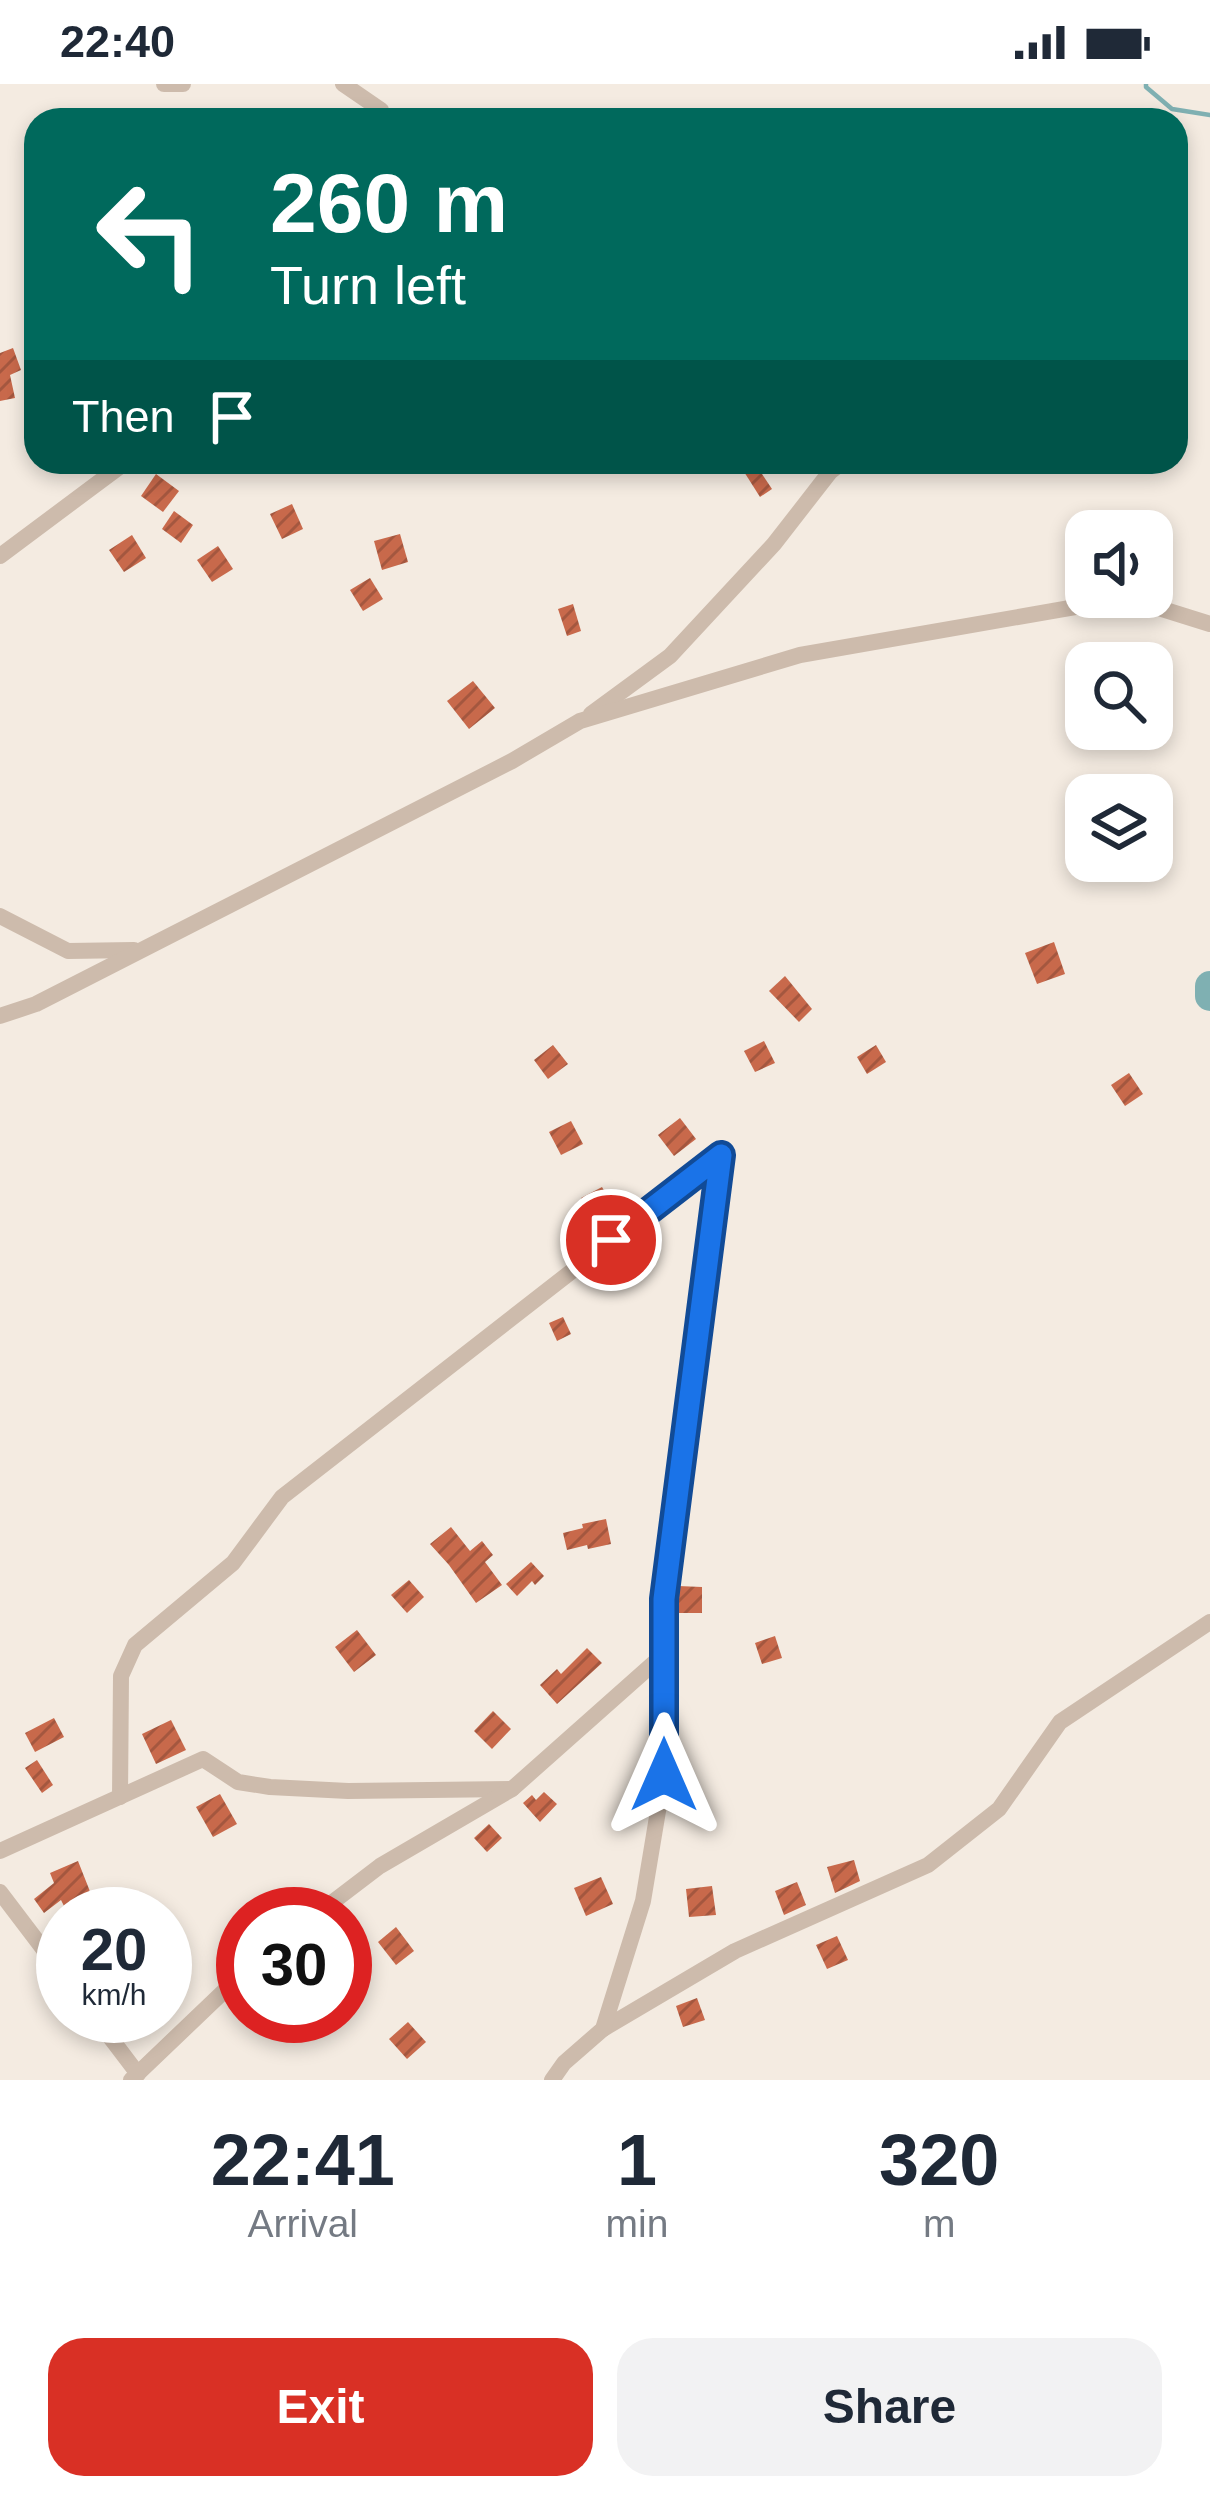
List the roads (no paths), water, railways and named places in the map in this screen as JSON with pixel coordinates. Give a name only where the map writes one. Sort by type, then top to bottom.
[{"type":"street","points":[[164,84],[183,84]]},
{"type":"street","points":[[343,84],[378,108]]},
{"type":"street","points":[[0,556],[110,474]]},
{"type":"street","points":[[0,1016],[36,1004],[580,722],[670,656],[775,544],[828,474]]},
{"type":"street","points":[[580,722],[800,655],[1127,598],[1210,623]]},
{"type":"street","points":[[0,916],[68,951],[142,950]]},
{"type":"street","points":[[120,1797],[121,1676],[135,1645],[233,1563],[282,1497],[721,1155],[664,1599],[664,1775],[643,1901],[602,2029]]},
{"type":"street","points":[[552,2080],[602,2029],[735,1952],[928,1865],[999,1809],[1060,1722],[1210,1622]]},
{"type":"street","points":[[352,1887],[512,1789],[664,1654]]},
{"type":"street","points":[[0,1851],[203,1760],[238,1782],[270,1787],[512,1789]]},
{"type":"street","points":[[0,1892],[36,1939]]},
{"type":"street","points":[[112,2043],[134,2077],[216,1999]]},
{"type":"waterway","points":[[1146,84],[1171,108]]},
{"type":"waterway","points":[[1188,112],[1210,115]]},
{"type":"waterway","points":[[1210,986],[1210,996]]}]
